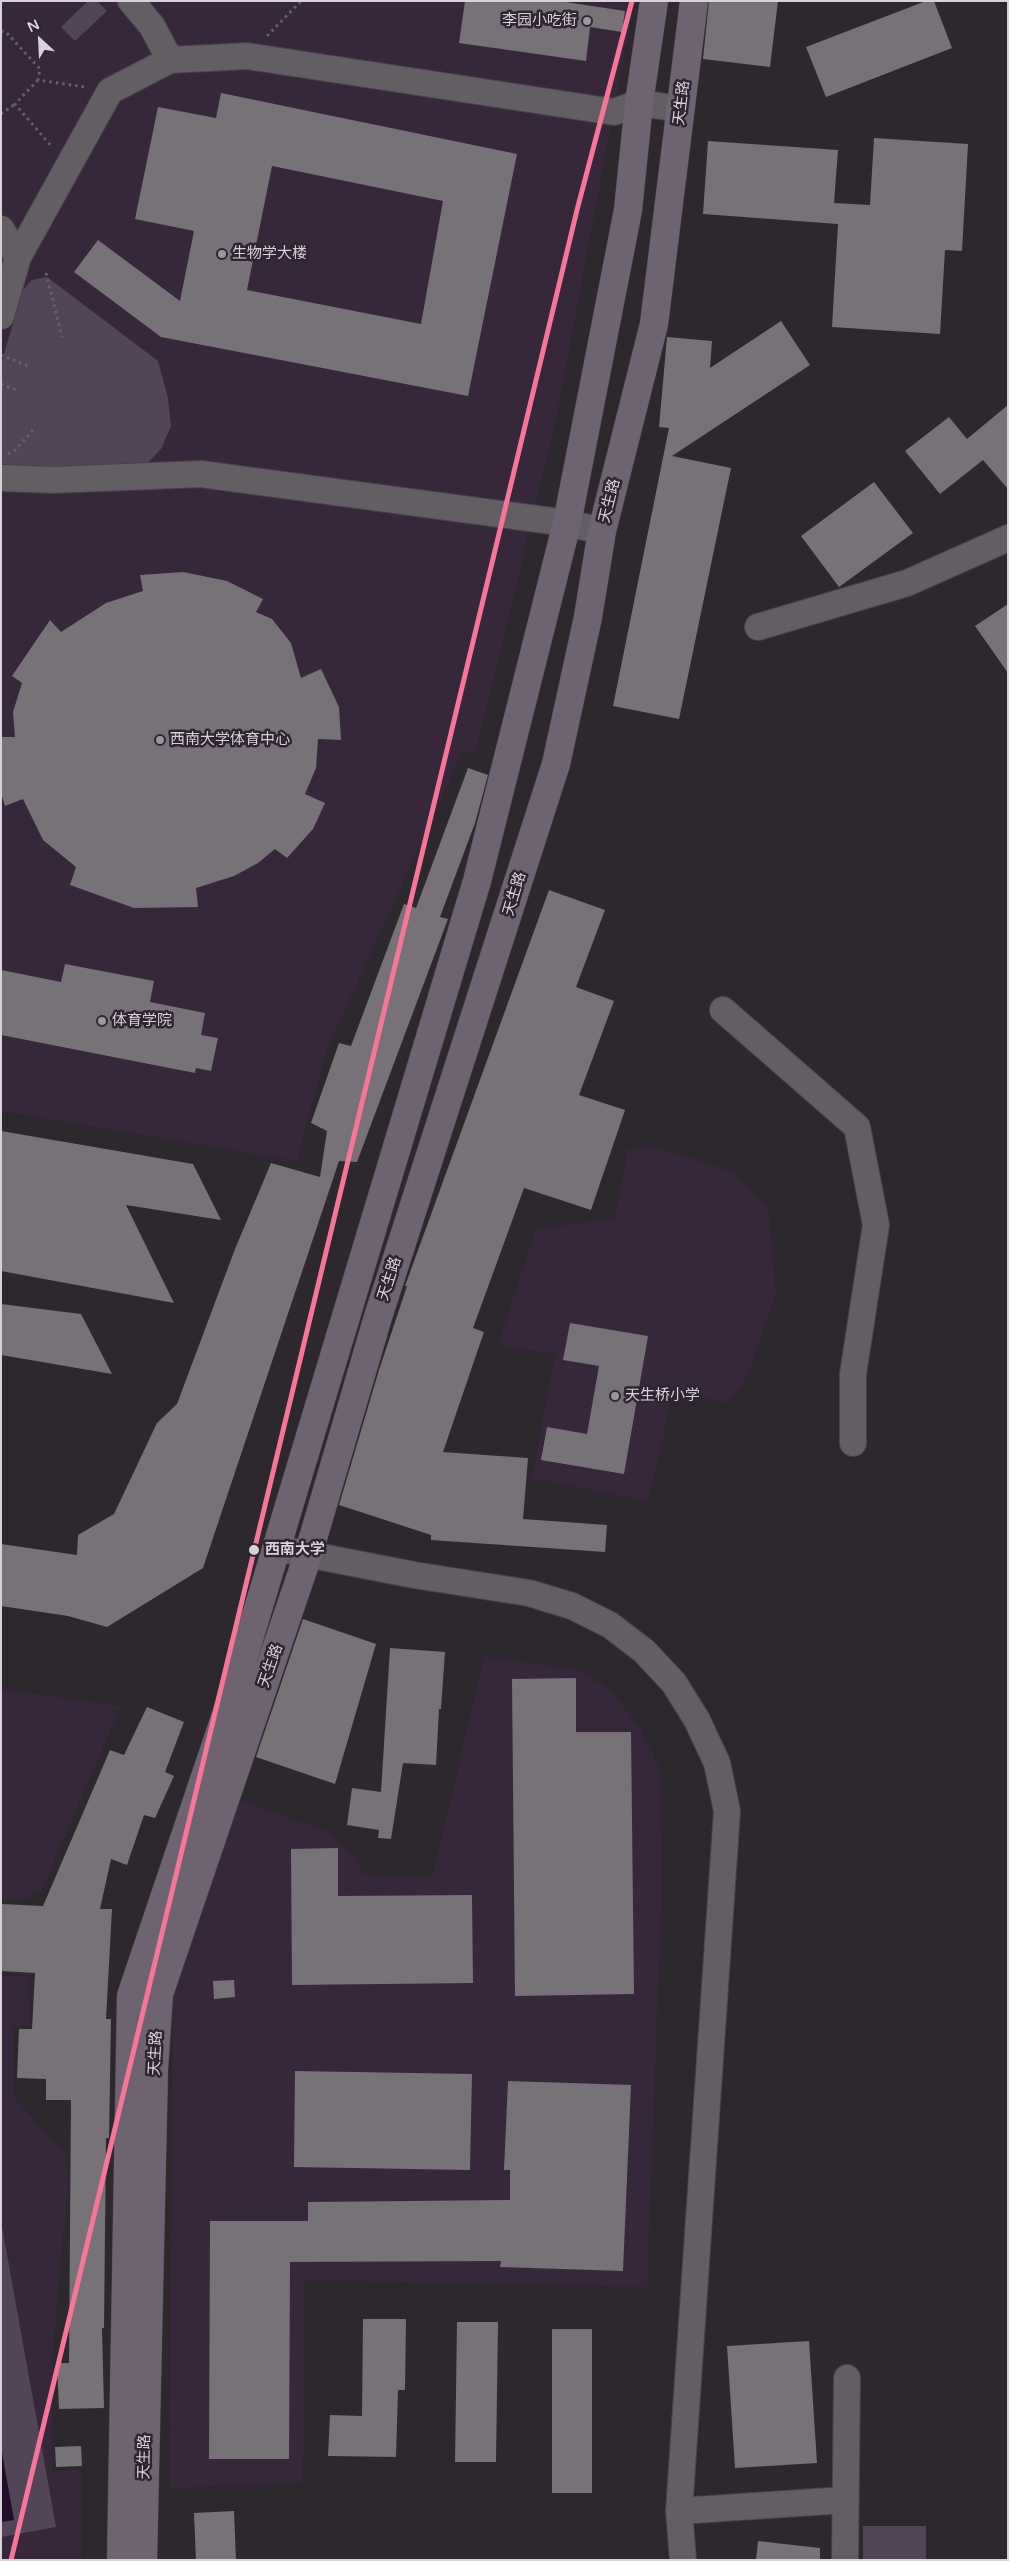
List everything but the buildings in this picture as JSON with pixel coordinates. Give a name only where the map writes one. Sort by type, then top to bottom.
[{"type":"highway","name":"天生路","points":[[121,2560],[131,1996],[227,1712],[477,882],[567,524],[628,210],[639,103],[654,1]]},
{"type":"highway","name":"天生路","points":[[143,2560],[154,2069],[159,1994],[308,1555],[378,1317],[556,764],[588,617],[602,531],[654,324],[694,1]]},
{"type":"street","points":[[131,1],[152,26],[170,60]]},
{"type":"street","points":[[1,316],[10,255],[69,166],[110,91],[170,60],[248,56],[614,112],[639,103],[681,109]]},
{"type":"street","points":[[1,229],[10,255]]},
{"type":"street","points":[[1,478],[53,480],[201,474],[567,524],[602,531]]},
{"type":"street","points":[[758,627],[907,584],[1008,538]]},
{"type":"street","points":[[723,1010],[856,1127],[876,1225],[853,1374],[853,1443]]},
{"type":"street","points":[[276,1548],[529,1593],[572,1606],[610,1625],[644,1651],[674,1683],[697,1720],[717,1763],[727,1811],[680,2511],[683,2560]]},
{"type":"street","points":[[845,2560],[847,2378]]},
{"type":"street","points":[[680,2511],[845,2500]]},
{"type":"path","points":[[248,56],[301,1]]},
{"type":"path","points":[[1,31],[6,32],[40,69],[38,80],[15,104],[1,114]]},
{"type":"path","points":[[38,80],[110,91]]},
{"type":"path","points":[[15,104],[69,166]]},
{"type":"path","points":[[46,273],[62,337]]},
{"type":"path","points":[[1,355],[28,366]]},
{"type":"path","points":[[1,384],[19,391]]},
{"type":"path","points":[[1,458],[15,450],[34,430]]},
{"type":"shaded area","points":[[1,1],[634,1],[556,420],[476,752],[463,751],[326,1052],[297,1161],[1,1111]]},
{"type":"shaded area","points":[[88,1],[97,1],[107,11],[75,41],[61,27]]},
{"type":"shaded area","points":[[47,277],[158,361],[168,398],[171,426],[161,449],[144,467],[1,472],[1,364],[23,290],[32,280]]},
{"type":"shaded area","points":[[654,1146],[733,1172],[768,1207],[776,1294],[746,1379],[726,1403],[674,1390],[648,1501],[532,1478],[555,1354],[498,1345],[536,1229],[615,1219],[628,1150]]},
{"type":"shaded area","points":[[484,1657],[576,1669],[606,1687],[639,1725],[660,1769],[662,1884],[647,2287],[305,2280],[303,2482],[169,2488],[173,1991],[234,1798],[328,1832],[355,1856],[362,1874],[432,1878]]},
{"type":"shaded area","points":[[1,1689],[121,1706],[41,1891],[23,1900],[1,1898]]},
{"type":"shaded area","points":[[1,1976],[28,1977],[30,2024],[13,2027],[14,2098],[64,2151],[68,2181],[52,2360],[52,2472],[81,2470],[81,2560],[1,2560]]},
{"type":"shaded area","points":[[1,2221],[56,2527],[1,2537]]},
{"type":"shaded area","points":[[1,2447],[14,2520],[1,2522]]},
{"type":"shaded area","points":[[863,2526],[926,2526],[926,2560],[863,2560]]},
{"type":"transit line","points":[[11,2560],[577,210],[632,1]]},
{"type":"place","name":"李园小吃街","points":[[587,21]]},
{"type":"place","name":"生物学大楼","points":[[222,254]]},
{"type":"place","name":"西南大学体育中心","points":[[160,740]]},
{"type":"place","name":"体育学院","points":[[102,1021]]},
{"type":"place","name":"天生桥小学","points":[[615,1396]]},
{"type":"place","name":"西南大学","points":[[254,1550]]}]
